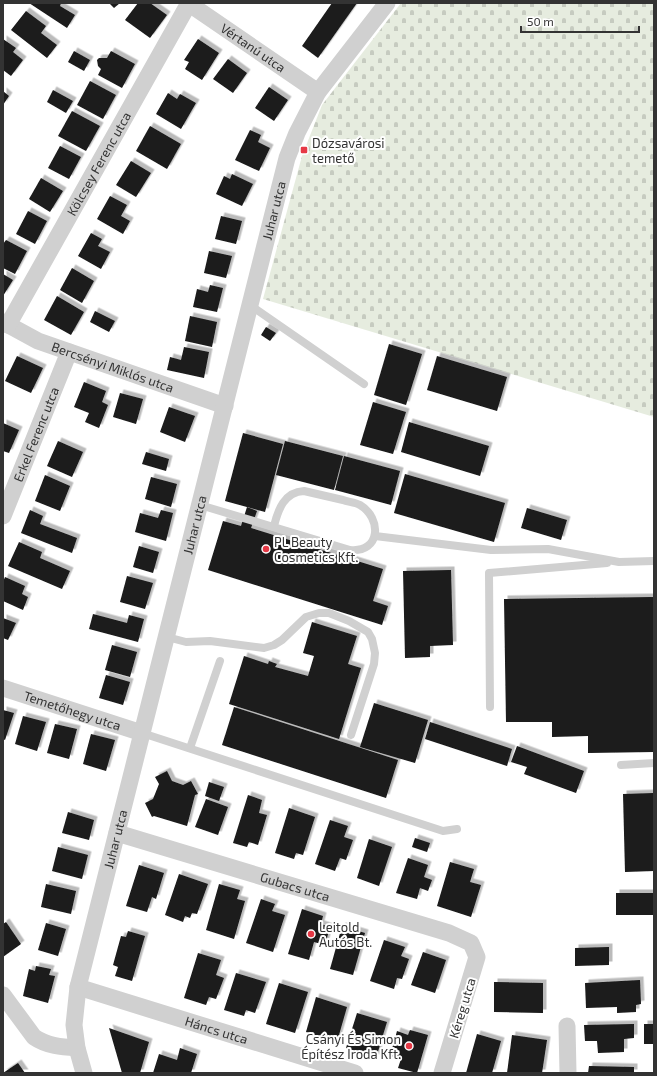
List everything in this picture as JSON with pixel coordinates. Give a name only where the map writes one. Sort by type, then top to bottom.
[{"type":"street","name":"Vértanú utca","points":[[188,3],[318,92]]},
{"type":"street","name":"Kölcsey Ferenc utca","points":[[5,323],[188,3]]},
{"type":"street","name":"Juhar utca","points":[[84,1073],[77,1048],[74,1025],[78,987],[287,158],[297,133],[318,92],[387,3]]},
{"type":"street","name":"Bercsényi Miklós utca","points":[[5,323],[38,341],[225,406]]},
{"type":"street","name":"Erkel Ferenc utca","points":[[3,516],[69,352]]},
{"type":"street","name":"Temetőhegy utca","points":[[3,688],[142,732]]},
{"type":"street","name":"Gubacs utca","points":[[117,834],[449,933],[471,943]]},
{"type":"street","name":"Kéreg utca","points":[[442,1073],[477,957],[471,943]]},
{"type":"street","name":"Háncs utca","points":[[78,987],[355,1073]]},
{"type":"street","points":[[3,995],[34,1037],[42,1042],[62,1047],[77,1048]]},
{"type":"street","points":[[567,1026],[568,1073]]},
{"type":"lane","points":[[250,305],[364,384]]},
{"type":"lane","points":[[200,505],[350,550],[364,549],[369,546],[375,536],[374,524],[370,513],[359,504],[304,490],[292,494],[282,504],[274,526]]},
{"type":"lane","points":[[375,536],[491,550],[548,549],[619,562]]},
{"type":"lane","points":[[490,708],[489,573],[619,562],[654,561]]},
{"type":"lane","points":[[167,637],[186,642],[210,641],[264,648],[274,645],[282,640],[306,617],[319,613],[329,613],[359,626],[368,632],[372,639],[374,664],[351,735]]},
{"type":"lane","points":[[190,748],[220,662]]},
{"type":"lane","points":[[142,732],[443,831],[457,828]]},
{"type":"lane","points":[[621,765],[654,763]]},
{"type":"green space","points":[[401,3],[654,3],[654,417],[263,299],[302,156],[322,105]]},
{"type":"building","points":[[29,3],[61,3],[60,6],[75,15],[67,28]]},
{"type":"building","points":[[109,3],[120,3],[114,8]]},
{"type":"building","points":[[138,3],[150,3],[167,15],[150,38],[125,20]]},
{"type":"building","points":[[332,3],[357,3],[318,58],[302,46]]},
{"type":"building","points":[[26,11],[46,26],[41,33],[57,45],[47,58],[11,30]]},
{"type":"building","points":[[3,39],[16,48],[13,52],[23,60],[11,76],[3,70]]},
{"type":"building","points":[[198,39],[219,53],[202,80],[185,69],[189,62],[184,60]]},
{"type":"building","points":[[74,51],[90,60],[84,71],[68,62]]},
{"type":"building","points":[[111,51],[135,64],[122,88],[98,75],[101,69],[98,66],[97,60],[99,58],[107,58]]},
{"type":"building","points":[[228,59],[247,73],[233,93],[213,79]]},
{"type":"building","points":[[90,81],[116,95],[103,119],[77,105]]},
{"type":"building","points":[[269,87],[288,100],[274,121],[255,108]]},
{"type":"building","points":[[53,90],[73,101],[66,113],[47,102]]},
{"type":"building","points":[[3,91],[9,96],[3,105]]},
{"type":"building","points":[[168,93],[177,99],[180,94],[196,103],[181,129],[156,114]]},
{"type":"building","points":[[72,111],[100,126],[86,151],[58,136]]},
{"type":"building","points":[[150,126],[181,144],[167,169],[136,151]]},
{"type":"building","points":[[250,130],[261,135],[258,142],[270,148],[259,171],[235,160]]},
{"type":"building","points":[[60,146],[81,157],[69,179],[48,168]]},
{"type":"building","points":[[131,161],[151,173],[136,197],[116,185]]},
{"type":"building","points":[[232,174],[253,184],[242,206],[216,194],[224,176],[230,179]]},
{"type":"building","points":[[41,178],[63,191],[50,212],[29,199]]},
{"type":"building","points":[[110,196],[127,205],[121,216],[130,221],[123,234],[97,219]]},
{"type":"building","points":[[28,211],[47,221],[35,244],[16,234]]},
{"type":"building","points":[[221,216],[242,221],[236,244],[215,239]]},
{"type":"building","points":[[91,233],[102,239],[98,246],[110,252],[101,269],[78,256]]},
{"type":"building","points":[[6,240],[27,251],[15,274],[3,268],[3,244]]},
{"type":"building","points":[[209,251],[232,256],[226,278],[204,273]]},
{"type":"building","points":[[72,268],[94,281],[82,303],[60,290]]},
{"type":"building","points":[[3,274],[13,280],[3,296]]},
{"type":"building","points":[[210,285],[223,288],[217,312],[193,307],[197,289],[208,292]]},
{"type":"building","points":[[57,296],[84,312],[71,335],[44,320]]},
{"type":"building","points":[[95,311],[115,321],[109,332],[90,322]]},
{"type":"building","points":[[190,316],[217,322],[212,347],[185,341]]},
{"type":"building","points":[[266,327],[276,333],[270,341],[261,335]]},
{"type":"building","points":[[389,344],[422,354],[406,405],[374,395]]},
{"type":"building","points":[[184,347],[209,352],[204,378],[167,370],[170,357],[181,360]]},
{"type":"building","points":[[17,356],[43,368],[31,393],[5,381]]},
{"type":"building","points":[[437,356],[507,377],[497,411],[427,390]]},
{"type":"building","points":[[84,382],[106,391],[102,402],[108,405],[99,428],[85,422],[89,413],[74,407]]},
{"type":"building","points":[[120,393],[143,399],[136,424],[113,417]]},
{"type":"building","points":[[373,402],[406,412],[393,454],[360,445]]},
{"type":"building","points":[[169,407],[195,416],[185,442],[160,432]]},
{"type":"building","points":[[409,422],[489,446],[480,476],[401,452]]},
{"type":"building","points":[[3,423],[19,430],[9,453],[3,451]]},
{"type":"building","name":"PL Beauty Cosmetics Kft.","points":[[243,433],[283,444],[265,512],[225,501]]},
{"type":"building","points":[[58,441],[83,452],[72,477],[47,466]]},
{"type":"building","points":[[285,441],[343,456],[334,490],[276,475]]},
{"type":"building","points":[[146,452],[169,459],[166,471],[142,464]]},
{"type":"building","points":[[344,456],[400,471],[391,505],[335,490]]},
{"type":"building","points":[[405,474],[505,503],[494,542],[394,513]]},
{"type":"building","points":[[45,475],[70,486],[60,511],[35,501]]},
{"type":"building","points":[[151,477],[177,484],[171,507],[145,499]]},
{"type":"building","name":"PL Beauty Cosmetics Kft.","points":[[247,507],[257,511],[251,528],[383,569],[373,601],[388,606],[382,625],[208,570],[223,521],[241,526]]},
{"type":"building","points":[[527,508],[567,520],[561,540],[521,528]]},
{"type":"building","points":[[30,510],[43,516],[40,524],[77,538],[72,553],[21,533]]},
{"type":"building","points":[[161,510],[173,513],[166,541],[135,532],[140,513],[158,518]]},
{"type":"building","points":[[19,542],[42,552],[40,558],[70,571],[62,589],[8,566]]},
{"type":"building","points":[[139,546],[159,552],[153,573],[133,567]]},
{"type":"building","points":[[451,570],[453,645],[430,646],[430,657],[405,658],[403,571]]},
{"type":"building","points":[[127,576],[153,583],[145,609],[120,602]]},
{"type":"building","points":[[5,577],[25,586],[22,594],[28,597],[23,610],[3,601],[3,582]]},
{"type":"building","points":[[654,597],[654,752],[588,753],[588,736],[552,737],[552,722],[506,722],[504,599]]},
{"type":"building","points":[[93,614],[127,623],[129,615],[144,619],[138,642],[89,629]]},
{"type":"building","points":[[3,618],[16,623],[8,640],[3,638]]},
{"type":"building","points":[[312,622],[357,636],[348,664],[361,668],[339,739],[229,704],[244,656],[268,664],[269,661],[277,664],[275,667],[308,676],[314,656],[303,653]]},
{"type":"building","points":[[112,645],[137,652],[130,677],[105,670]]},
{"type":"building","points":[[106,675],[130,682],[123,705],[99,698]]},
{"type":"building","points":[[374,703],[428,720],[415,763],[360,747]]},
{"type":"building","points":[[234,707],[398,760],[386,798],[222,745]]},
{"type":"building","points":[[3,710],[14,713],[5,740],[3,739]]},
{"type":"building","points":[[23,716],[46,722],[37,751],[15,744]]},
{"type":"building","points":[[430,722],[512,749],[507,766],[425,739]]},
{"type":"building","points":[[55,724],[77,729],[69,759],[47,753]]},
{"type":"building","points":[[91,734],[115,740],[106,771],[83,764]]},
{"type":"building","points":[[517,746],[584,771],[576,793],[524,774],[527,767],[511,762]]},
{"type":"building","points":[[167,771],[172,781],[183,785],[191,781],[198,794],[195,795],[187,826],[154,816],[152,817],[145,803],[153,799],[159,784],[155,777]]},
{"type":"building","points":[[209,782],[224,787],[219,801],[205,796]]},
{"type":"building","points":[[654,793],[654,871],[625,872],[623,794]]},
{"type":"building","points":[[248,795],[262,800],[259,813],[267,815],[258,845],[249,842],[247,847],[233,843]]},
{"type":"building","points":[[206,799],[228,807],[218,835],[195,827]]},
{"type":"building","points":[[289,808],[315,817],[303,855],[296,853],[294,859],[275,853]]},
{"type":"building","points":[[68,812],[94,820],[89,840],[62,833]]},
{"type":"building","points":[[330,820],[348,826],[344,837],[353,840],[346,860],[340,858],[335,871],[315,864]]},
{"type":"building","points":[[415,838],[430,843],[427,852],[412,847]]},
{"type":"building","points":[[369,839],[392,847],[379,886],[357,878]]},
{"type":"building","points":[[58,847],[88,855],[82,879],[52,871]]},
{"type":"building","points":[[408,858],[428,865],[424,877],[432,880],[428,891],[420,888],[417,899],[396,893]]},
{"type":"building","points":[[450,862],[474,869],[470,882],[481,885],[471,917],[437,906]]},
{"type":"building","points":[[139,865],[164,873],[156,899],[152,897],[147,912],[126,906]]},
{"type":"building","points":[[179,874],[208,884],[197,914],[192,913],[190,918],[185,916],[183,922],[165,915]]},
{"type":"building","points":[[46,884],[76,891],[71,914],[41,907]]},
{"type":"building","points":[[219,884],[240,890],[237,899],[245,901],[234,939],[206,930]]},
{"type":"building","points":[[616,893],[654,893],[654,915],[616,915]]},
{"type":"building","points":[[261,899],[275,904],[272,911],[285,915],[273,952],[246,943]]},
{"type":"building","name":"Leitold Autós Bt.","points":[[302,909],[323,916],[321,924],[330,927],[325,945],[314,942],[309,960],[288,954]]},
{"type":"building","points":[[6,922],[21,944],[3,957],[3,924]]},
{"type":"building","points":[[46,923],[66,929],[58,956],[38,950]]},
{"type":"building","points":[[342,926],[365,933],[353,975],[330,969]]},
{"type":"building","points":[[128,931],[145,936],[132,981],[115,976],[118,967],[113,965],[121,936],[126,937]]},
{"type":"building","points":[[384,940],[405,947],[401,956],[409,959],[402,979],[397,978],[394,989],[370,981]]},
{"type":"building","points":[[609,947],[609,965],[575,966],[575,948]]},
{"type":"building","points":[[423,952],[446,960],[435,993],[411,985]]},
{"type":"building","points":[[198,953],[221,960],[216,975],[224,978],[216,999],[209,997],[206,1005],[184,998]]},
{"type":"building","points":[[36,966],[51,969],[49,975],[55,976],[48,1003],[23,996],[29,969],[35,971]]},
{"type":"building","points":[[236,973],[266,982],[255,1013],[246,1010],[244,1016],[224,1010]]},
{"type":"building","points":[[640,980],[641,1004],[636,1005],[636,1012],[617,1013],[617,1007],[586,1008],[585,983]]},
{"type":"building","points":[[494,982],[543,983],[543,1013],[494,1012]]},
{"type":"building","points":[[279,983],[308,992],[295,1033],[266,1024]]},
{"type":"building","points":[[316,997],[347,1007],[337,1042],[306,1032]]},
{"type":"building","points":[[357,1013],[387,1022],[376,1058],[346,1048]]},
{"type":"building","points":[[634,1024],[634,1038],[624,1039],[624,1052],[598,1053],[597,1041],[585,1041],[584,1025]]},
{"type":"building","points":[[644,1024],[654,1024],[654,1044],[644,1044]]},
{"type":"building","points":[[109,1028],[149,1042],[140,1073],[122,1073]]},
{"type":"building","name":"Csányi És Simon Építész Iroda Kft.","points":[[410,1030],[428,1035],[417,1073],[398,1068],[401,1059],[390,1056],[397,1031],[408,1035]]},
{"type":"building","points":[[477,1034],[501,1041],[492,1073],[466,1073]]},
{"type":"building","points":[[512,1035],[547,1040],[542,1073],[507,1073]]},
{"type":"building","points":[[180,1048],[197,1054],[191,1073],[153,1073],[159,1054],[177,1060]]},
{"type":"building","points":[[18,1063],[25,1073],[3,1073]]},
{"type":"building","points":[[589,1066],[634,1067],[634,1073],[588,1073]]},
{"type":"place","name":"Dózsavárosi temető","points":[[304,150]]},
{"type":"place","name":"PL Beauty Cosmetics Kft.","points":[[266,549]]},
{"type":"place","name":"Leitold Autós Bt.","points":[[311,934]]},
{"type":"place","name":"Csányi És Simon Építész Iroda Kft.","points":[[409,1046]]}]
